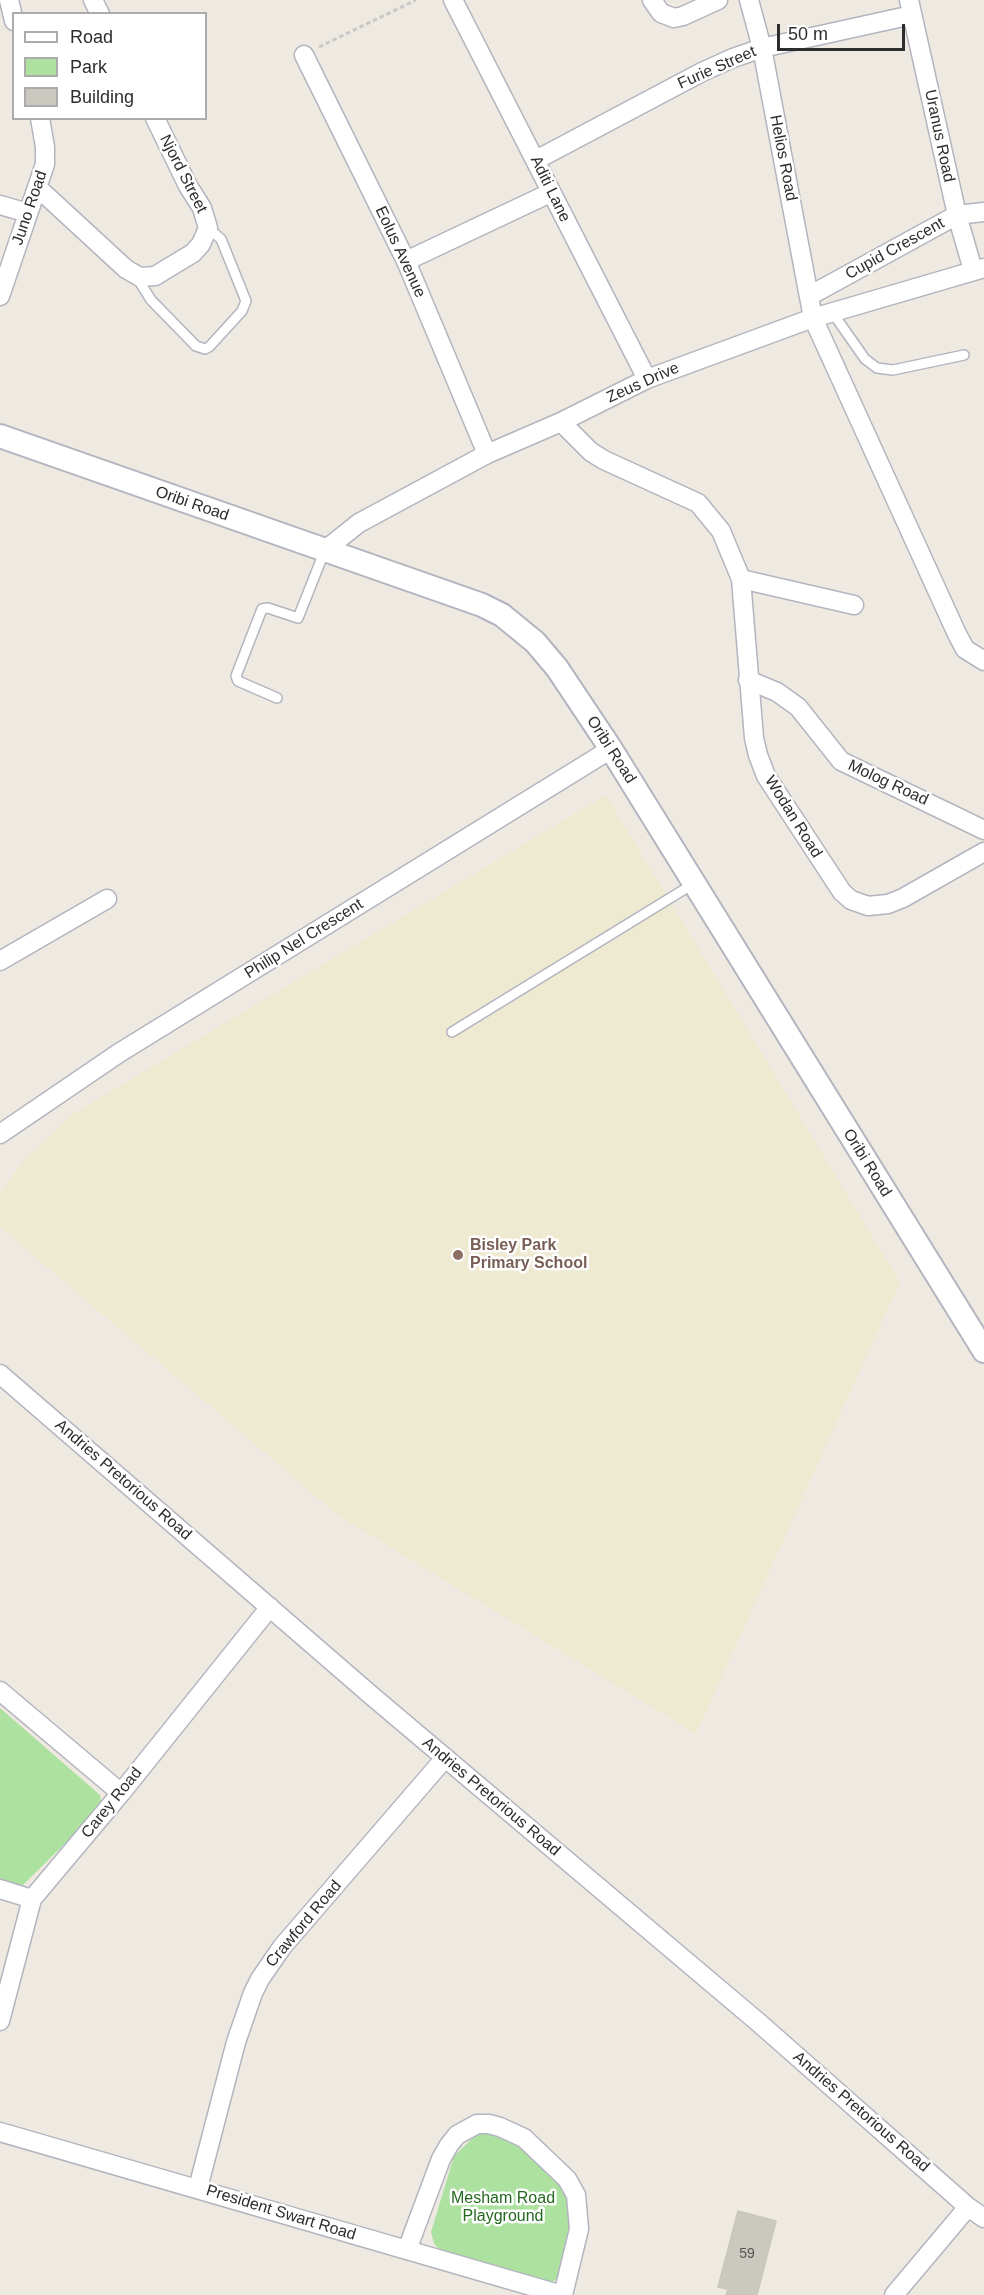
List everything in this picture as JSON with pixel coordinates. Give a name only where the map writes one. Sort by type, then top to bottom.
[{"type":"street","name":"Aditi Lane","points":[[453,0],[647,379]]},
{"type":"street","points":[[652,0],[661,13],[674,18],[718,0]]},
{"type":"street","name":"Helios Road","points":[[749,0],[762,48],[813,318]]},
{"type":"street","name":"Furie Street","points":[[536,160],[702,72],[762,48],[910,7]]},
{"type":"street","name":"Uranus Road","points":[[910,7],[957,215],[978,269]]},
{"type":"street","name":"Eolus Avenue","points":[[304,54],[406,261],[487,454]]},
{"type":"street","name":"Juno Road","points":[[0,296],[45,164],[40,120]]},
{"type":"street","name":"Njord Street","points":[[135,274],[146,277],[155,276],[193,253],[201,244],[208,228],[202,208],[188,186],[156,120]]},
{"type":"street","points":[[37,188],[126,269],[135,274]]},
{"type":"street","points":[[406,261],[550,193]]},
{"type":"street","points":[[0,205],[28,213]]},
{"type":"street","name":"Cupid Crescent","points":[[809,296],[957,215],[984,212]]},
{"type":"street","name":"Zeus Drive","points":[[325,550],[359,523],[487,454],[561,422],[647,379],[813,318],[978,269]]},
{"type":"street","points":[[813,318],[957,634],[965,649],[984,661]]},
{"type":"street","name":"Wodan Road","points":[[561,422],[591,452],[604,460],[698,503],[721,531],[741,579],[754,738],[766,776],[833,880],[851,900],[868,906],[888,904],[903,898],[984,852]]},
{"type":"street","name":"Oribi Road","points":[[0,436],[463,597],[502,615],[535,642],[557,668],[611,749],[984,1351]]},
{"type":"street","points":[[741,579],[854,605]]},
{"type":"street","name":"Molog Road","points":[[748,680],[777,692],[798,707],[841,761],[984,830]]},
{"type":"street","name":"Philip Nel Crescent","points":[[0,1134],[119,1053],[611,749]]},
{"type":"street","points":[[0,961],[107,899]]},
{"type":"street","name":"Andries Pretorious Road","points":[[0,1374],[445,1758],[766,2030],[968,2207],[984,2218]]},
{"type":"street","name":"Carey Road","points":[[0,2021],[32,1899],[121,1793],[270,1607]]},
{"type":"street","points":[[0,1691],[121,1793]]},
{"type":"street","name":"Crawford Road","points":[[198,2188],[236,2042],[260,1979],[282,1947],[445,1758]]},
{"type":"street","points":[[0,1889],[32,1899]]},
{"type":"street","points":[[407,2250],[441,2159],[449,2145],[457,2135],[477,2124],[500,2127],[524,2138],[567,2179],[576,2195],[579,2229],[562,2295]]},
{"type":"street","name":"President Swart Road","points":[[0,2132],[562,2295]]},
{"type":"street","points":[[894,2295],[968,2207]]},
{"type":"lane","points":[[135,274],[151,300],[196,346],[205,349],[209,347],[242,311],[246,301],[221,239],[208,228]]},
{"type":"lane","points":[[832,312],[865,359],[877,368],[893,370],[909,368],[964,355]]},
{"type":"lane","points":[[277,698],[238,681],[236,676],[262,609],[268,608],[298,618],[325,550]]},
{"type":"lane","points":[[452,1032],[694,883]]},
{"type":"path","points":[[304,54],[416,0]]},
{"type":"shaded area","name":"Bisley Park Primary School","points":[[606,795],[900,1282],[696,1734],[339,1516],[0,1227],[0,1194],[24,1160],[73,1114]]},
{"type":"green space","points":[[0,1708],[100,1795],[102,1807],[22,1886],[0,1879]]},
{"type":"green space","name":"Mesham Road Playground","points":[[496,2131],[516,2141],[568,2187],[577,2218],[563,2276],[546,2285],[440,2251],[434,2243],[431,2232],[454,2156],[478,2133]]},
{"type":"building","points":[[738,2211],[776,2221],[757,2295],[726,2295],[728,2289],[718,2287]]},
{"type":"place","name":"Bisley Park Primary School","points":[[458,1255]]}]
